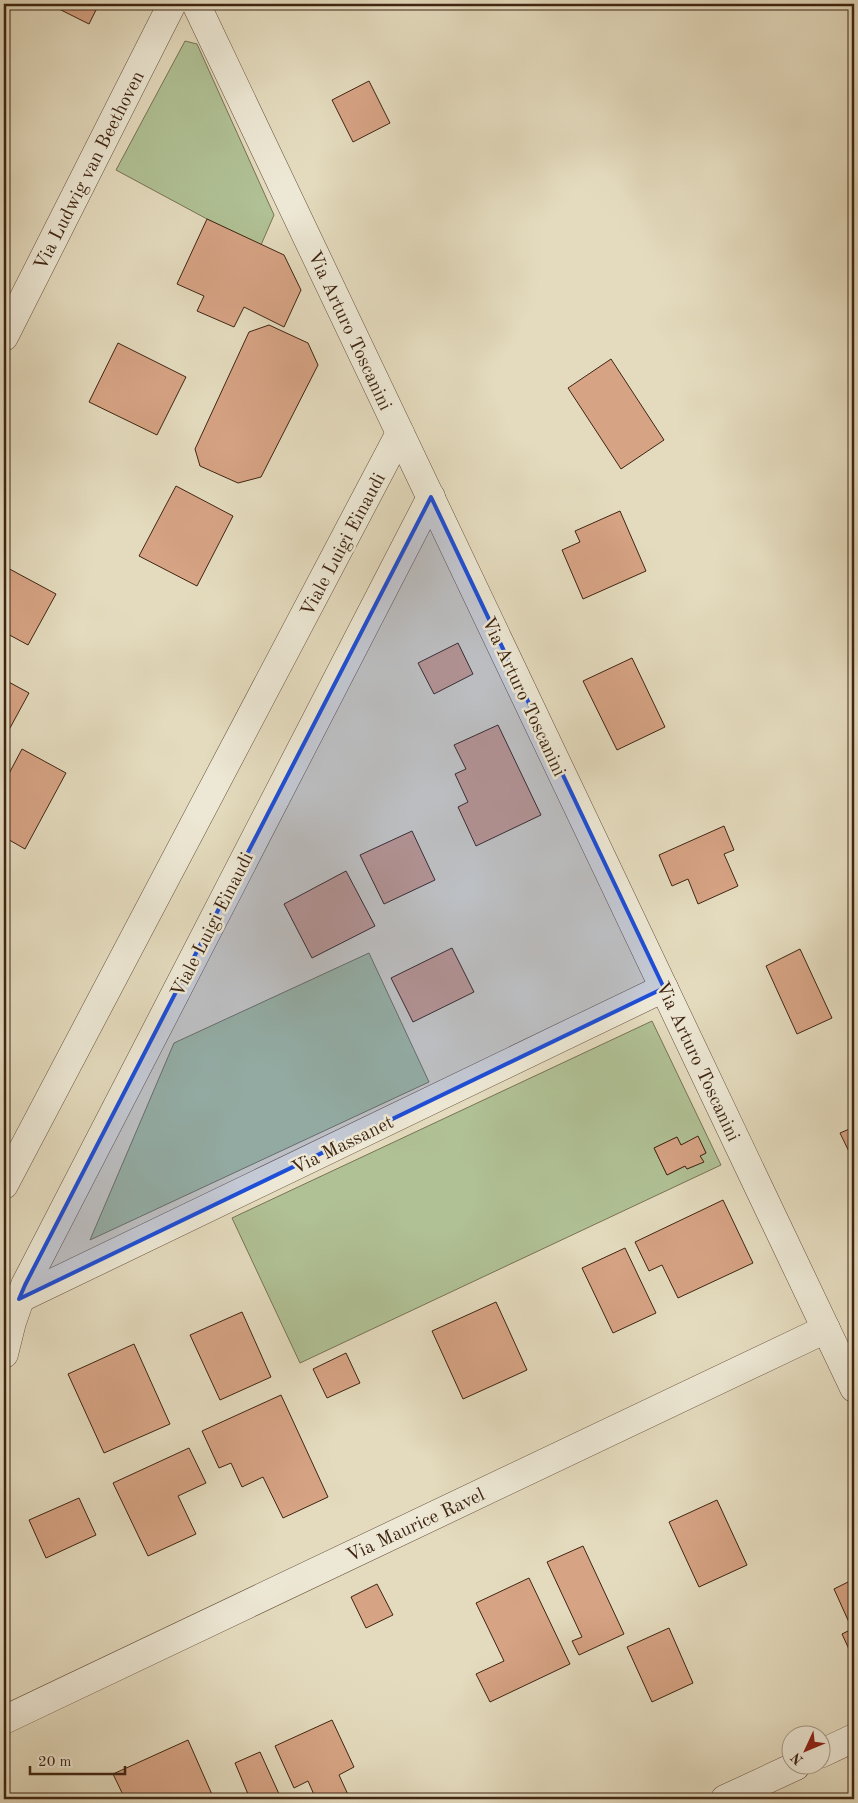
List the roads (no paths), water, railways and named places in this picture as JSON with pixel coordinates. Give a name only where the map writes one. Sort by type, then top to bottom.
[{"type":"street","name":"Via Ludwig van Beethoven","points":[[4,337],[172,4]]},
{"type":"street","name":"Via Arturo Toscanini","points":[[196,4],[854,1388]]},
{"type":"street","name":"Viale Luigi Einaudi","points":[[4,1185],[400,433]]},
{"type":"street","name":"Viale Luigi Einaudi","points":[[4,1354],[12,1314],[29,1276],[431,498]]},
{"type":"street","name":"Via Massanet","points":[[12,1314],[664,988]]},
{"type":"street","name":"Via Maurice Ravel","points":[[4,1720],[826,1329]]},
{"type":"street","points":[[830,1749],[854,1738]]},
{"type":"street","points":[[725,1799],[780,1773]]}]
